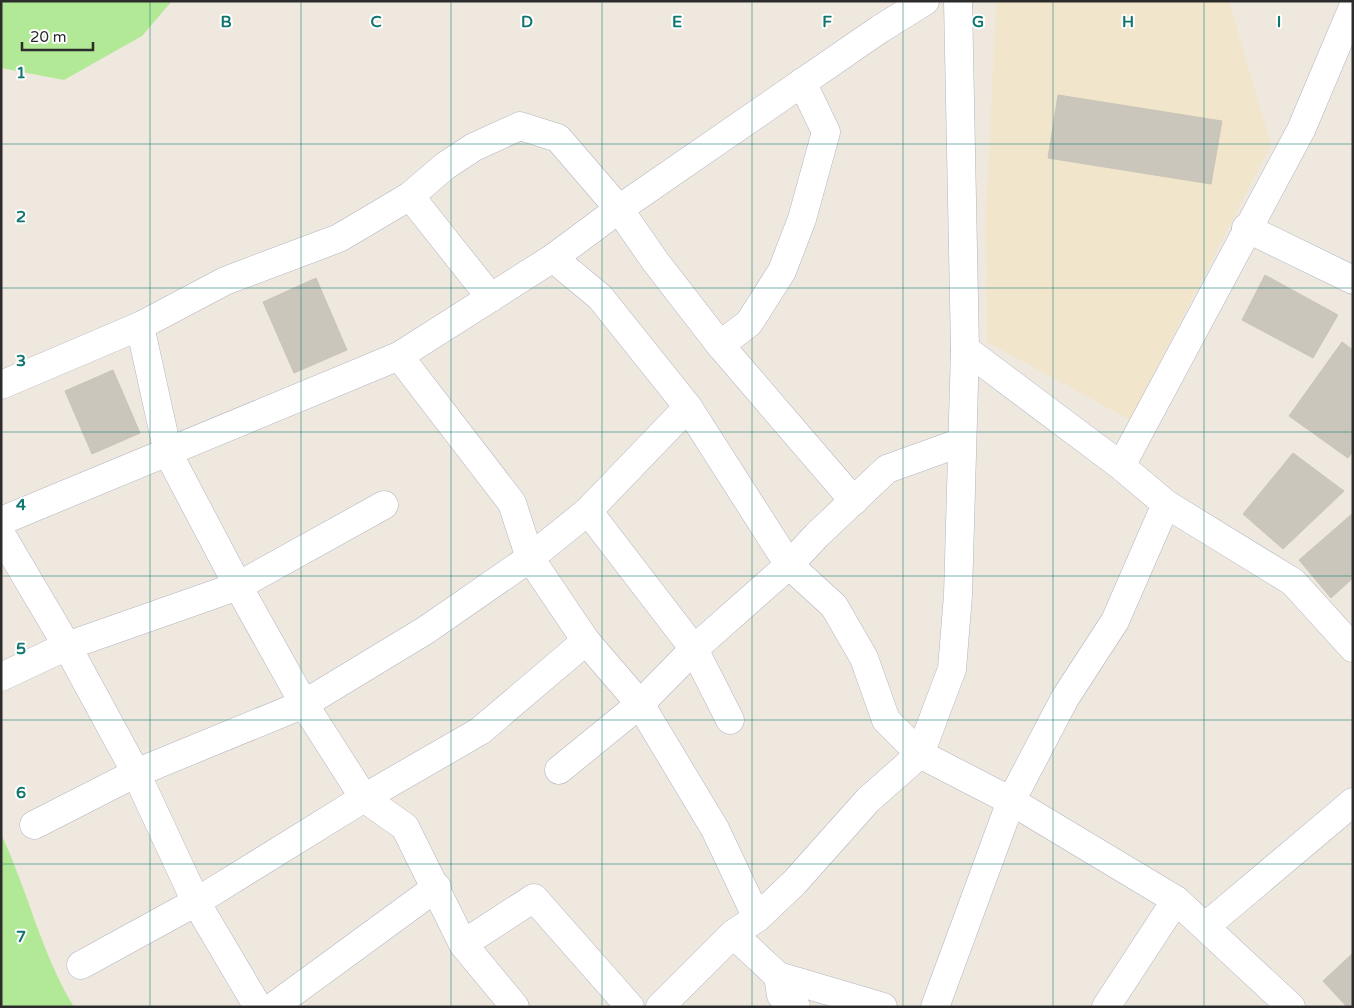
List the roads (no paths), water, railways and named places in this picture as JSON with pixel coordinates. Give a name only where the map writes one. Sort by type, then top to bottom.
[{"type":"street","points":[[1,521],[399,356],[553,258],[619,209],[802,82],[925,1]]},
{"type":"street","points":[[660,1007],[733,934],[757,918],[794,883],[868,800],[920,754],[952,669],[958,595],[965,349],[958,1]]},
{"type":"street","points":[[1121,466],[1246,228],[1301,130],[1353,7]]},
{"type":"street","points":[[720,344],[749,323],[782,271],[802,219],[826,132],[802,82]]},
{"type":"street","points":[[1,385],[140,326],[225,281],[339,238],[410,196],[445,166],[474,148],[520,126],[558,138],[619,209],[655,261],[720,344],[854,501]]},
{"type":"street","points":[[410,196],[491,298]]},
{"type":"street","points":[[1246,228],[1353,280]]},
{"type":"street","points":[[553,258],[600,297],[688,408],[789,565],[834,606],[864,658],[886,720],[920,754],[1011,801],[1176,900],[1291,1007]]},
{"type":"street","points":[[140,326],[168,453],[238,586],[304,704],[364,798],[405,827],[437,887],[463,944],[514,1007]]},
{"type":"street","points":[[965,349],[1121,466],[1166,504],[1293,582],[1353,648]]},
{"type":"street","points":[[399,356],[512,503],[530,558],[586,641],[640,704],[715,829],[757,918]]},
{"type":"street","points":[[34,825],[136,773],[304,704],[426,630],[530,558],[588,511],[688,408]]},
{"type":"street","points":[[559,770],[640,704],[694,649],[789,565],[817,535],[887,469],[962,442]]},
{"type":"street","points":[[935,1007],[1011,801],[1066,698],[1116,622],[1166,504]]},
{"type":"street","points":[[1,677],[67,646],[238,586],[384,505]]},
{"type":"street","points":[[588,511],[694,649],[730,720]]},
{"type":"street","points":[[1,534],[67,646],[136,773],[196,902],[258,1007]]},
{"type":"street","points":[[81,965],[196,902],[364,798],[480,731],[586,641]]},
{"type":"street","points":[[1206,926],[1353,802]]},
{"type":"street","points":[[273,1007],[437,887]]},
{"type":"street","points":[[463,944],[534,898],[630,1007]]},
{"type":"street","points":[[1106,1007],[1176,900]]},
{"type":"street","points":[[733,934],[778,976],[883,1007]]},
{"type":"street","points":[[778,976],[781,995],[796,1007]]}]
